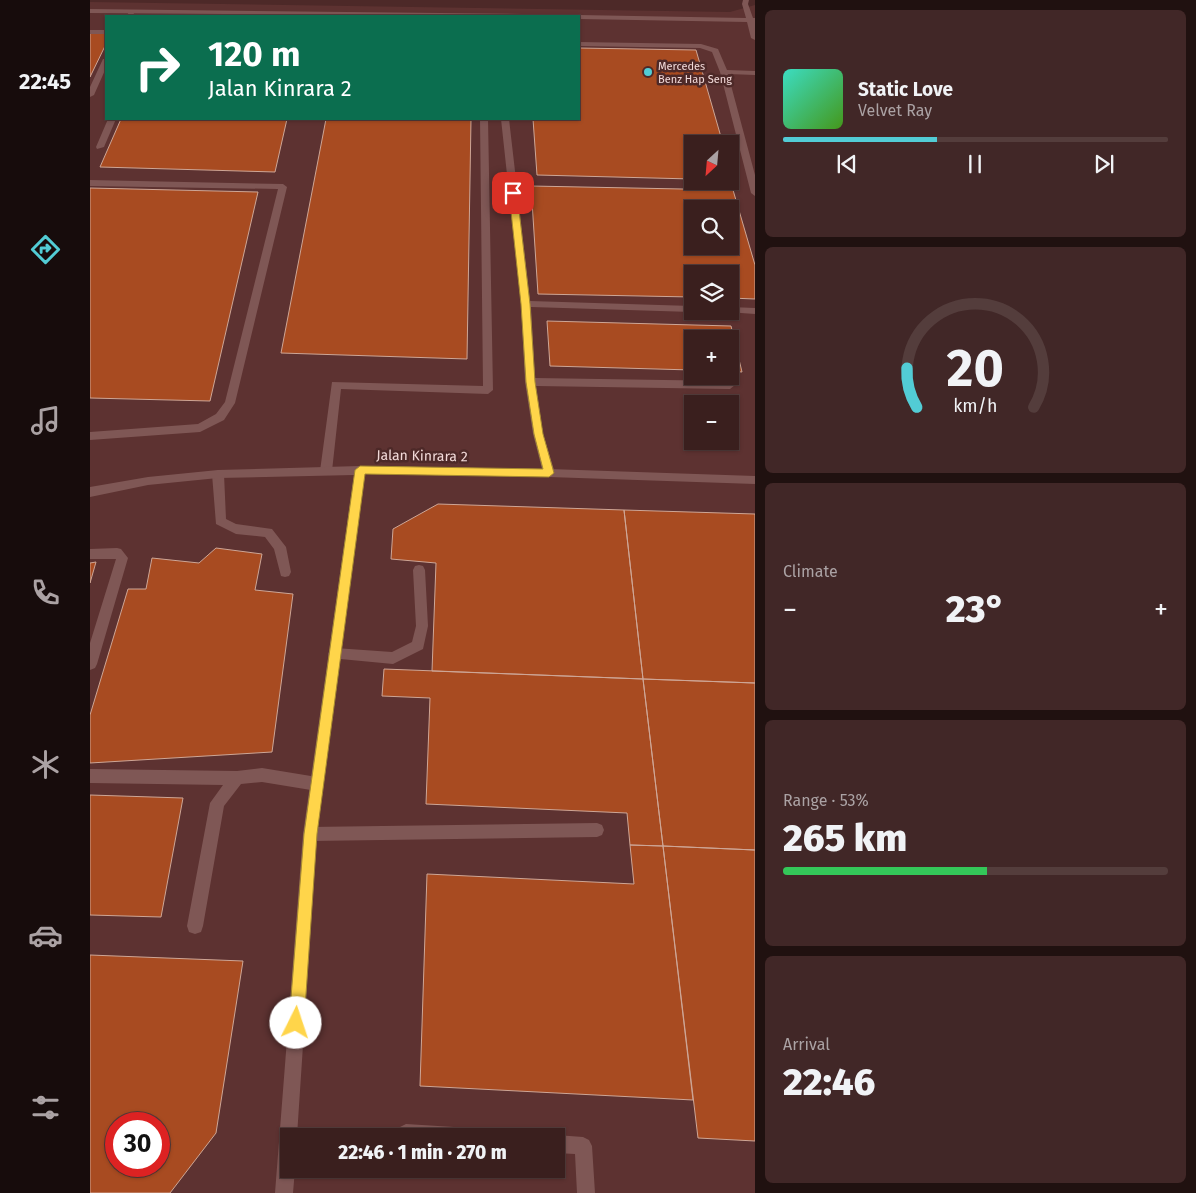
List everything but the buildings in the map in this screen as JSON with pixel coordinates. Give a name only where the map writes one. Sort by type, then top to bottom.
[{"type":"street","points":[[746,0],[744,4],[752,20],[755,38]]},
{"type":"street","points":[[90,11],[131,14],[363,15]]},
{"type":"street","points":[[580,17],[752,20]]},
{"type":"street","points":[[90,32],[105,32]]},
{"type":"street","points":[[580,44],[701,46],[715,51],[724,72],[755,193]]},
{"type":"street","points":[[90,95],[105,63]]},
{"type":"street","points":[[724,72],[755,73]]},
{"type":"street","points":[[100,147],[112,120]]},
{"type":"street","points":[[326,471],[336,385],[488,390],[484,120]]},
{"type":"street","points":[[505,120],[526,304],[530,382],[538,434],[549,473]]},
{"type":"street","points":[[90,183],[283,187],[230,403],[220,418],[200,428],[90,436]]},
{"type":"street","points":[[526,304],[684,309]]},
{"type":"street","points":[[739,310],[755,311]]},
{"type":"street","points":[[530,382],[684,384]]},
{"type":"street","points":[[284,1193],[310,834],[360,470]]},
{"type":"street","name":"Jalan Kinrara 2","points":[[90,492],[148,481],[218,474],[360,470],[549,473],[755,480]]},
{"type":"street","points":[[218,474],[220,521],[224,525],[237,528],[268,532],[280,547],[285,572]]},
{"type":"street","points":[[90,554],[117,553],[122,558],[90,664]]},
{"type":"street","points":[[334,654],[393,658],[418,645],[422,626],[418,570]]},
{"type":"street","points":[[90,776],[237,778],[262,775],[317,784]]},
{"type":"street","points":[[195,926],[217,802],[237,778]]},
{"type":"street","points":[[310,834],[597,830]]},
{"type":"street","points":[[565,1145],[582,1146],[586,1193]]},
{"type":"shaded area","points":[[90,2],[730,12],[755,5],[755,1193],[90,1193]]},
{"type":"place","name":"Mercedes Benz Hap Seng","points":[[648,72]]},
{"type":"route","points":[[296,1023],[310,834],[360,470],[549,473],[538,434],[530,382],[526,304],[513,193]]}]
